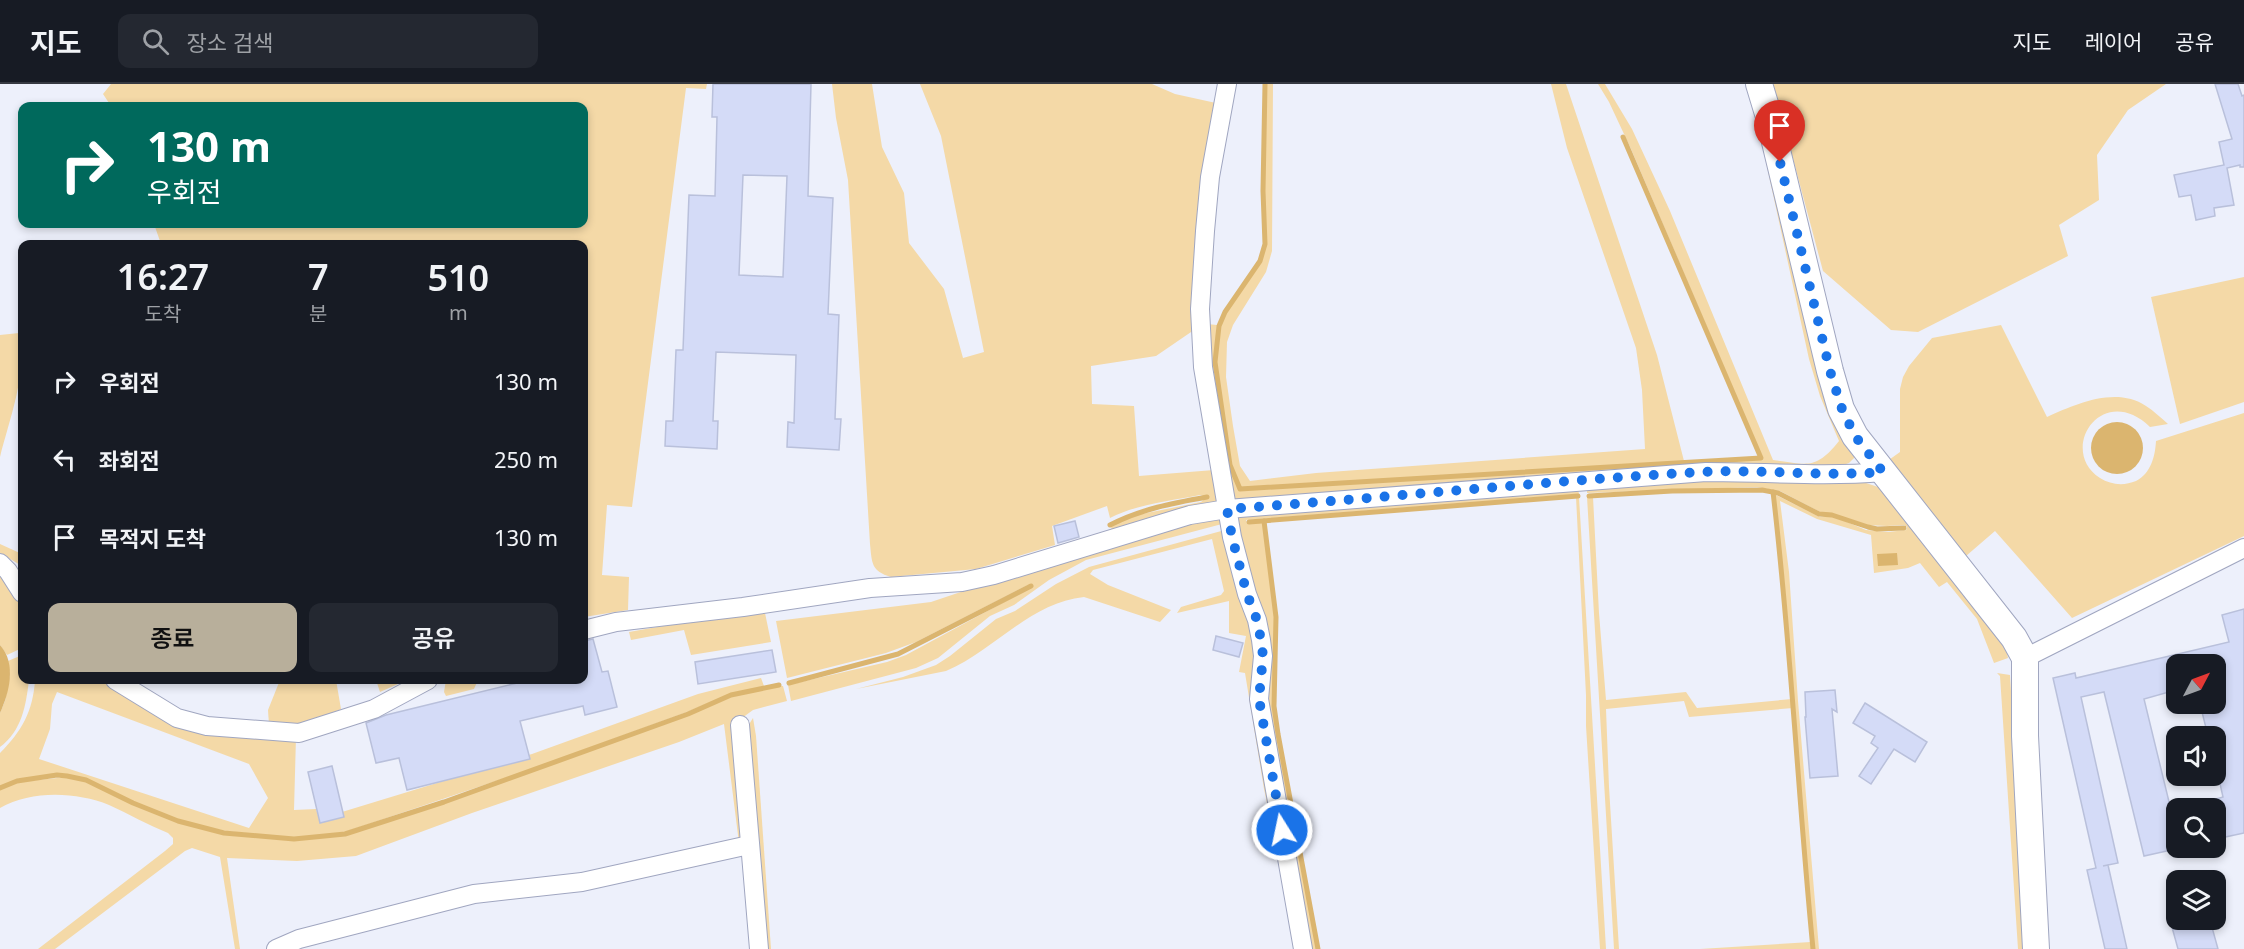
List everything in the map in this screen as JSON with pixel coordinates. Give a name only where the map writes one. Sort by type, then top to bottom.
[{"type":"street","points":[[1227,84],[1210,177],[1200,309],[1203,366],[1232,537],[1261,640],[1263,656],[1259,699],[1303,949]]},
{"type":"street","points":[[1759,84],[1830,371],[1842,409],[1855,436],[2014,638],[2025,658],[2025,736],[2036,949]]},
{"type":"street","points":[[588,629],[616,622],[743,607],[870,588],[962,582],[994,575],[1190,515],[1227,509],[1674,474],[1770,471],[1847,475],[1883,472]]},
{"type":"street","points":[[2025,658],[2244,548]]},
{"type":"street","points":[[0,563],[18,587]]},
{"type":"street","points":[[122,684],[177,718],[207,726],[299,733],[374,709],[421,684]]},
{"type":"street","points":[[740,725],[759,949]]},
{"type":"street","points":[[276,949],[309,936],[474,894],[582,882],[749,845]]},
{"type":"shaded area","points":[[111,84],[707,84],[706,89],[686,88],[632,507],[607,505],[602,575],[629,577],[628,610],[588,616],[588,240],[160,240],[155,228],[588,228],[588,102],[108,102],[103,94]]},
{"type":"shaded area","points":[[832,84],[872,84],[882,147],[904,193],[909,243],[944,289],[963,358],[984,352],[941,136],[920,84],[1152,84],[1175,94],[1216,103],[1194,330],[1156,356],[1091,366],[1092,404],[1134,406],[1139,476],[1214,470],[1221,505],[1112,534],[1111,525],[1137,515],[1201,502],[1207,497],[1200,495],[1154,504],[1131,509],[1110,518],[1107,506],[1052,526],[1055,545],[976,569],[891,577],[876,569],[872,561],[870,544],[848,180]]},
{"type":"shaded area","points":[[1266,84],[1273,84],[1272,251],[1266,272],[1233,325],[1227,342],[1226,377],[1233,426],[1240,466],[1250,481],[1316,473],[1645,449],[1642,390],[1636,348],[1567,148],[1551,84],[1566,84],[1657,355],[1684,461],[1241,488],[1231,464],[1216,362],[1220,326],[1226,313],[1261,262],[1266,245],[1264,191]]},
{"type":"shaded area","points":[[1598,84],[1605,84],[1632,129],[1670,211],[1773,460],[1810,463],[1831,451],[1839,441],[1820,396],[1809,359],[1747,84],[1848,445],[1855,457],[1849,463],[1832,469],[1233,499],[1207,369],[1207,324],[1217,325],[1214,362],[1220,412],[1229,465],[1240,491],[1763,459],[1631,149]]},
{"type":"shaded area","points":[[1773,84],[2166,84],[2128,110],[2097,155],[2099,200],[2059,225],[2068,256],[1918,332],[1891,330],[1823,271]]},
{"type":"shaded area","points":[[2244,277],[2244,402],[2180,424],[2151,297]]},
{"type":"shaded area","points":[[2001,325],[2047,417],[2096,399],[2122,397],[2146,406],[2168,424],[2150,427],[2132,415],[2116,412],[2102,416],[2091,425],[2084,437],[2083,452],[2088,466],[2100,478],[2109,482],[2127,484],[2141,478],[2151,464],[2156,441],[2244,413],[2244,536],[2072,618],[1995,531],[1966,556],[1886,462],[1900,452],[1900,389],[1903,377],[1932,338]]},
{"type":"shaded area","points":[[18,333],[18,387],[0,457],[0,335]]},
{"type":"shaded area","points":[[2117,422],[2127,424],[2135,430],[2141,438],[2143,448],[2141,458],[2135,466],[2127,472],[2117,474],[2107,472],[2099,466],[2093,458],[2091,448],[2093,438],[2099,430],[2107,424]]},
{"type":"shaded area","points":[[1678,479],[1840,481],[1866,483],[1884,489],[2005,643],[2008,658],[1994,663],[1977,619],[1947,582],[1939,587],[1920,563],[1908,568],[1874,573],[1871,535],[1817,519],[1780,501],[1789,572],[1819,949],[1814,949],[1787,607],[1774,494],[1820,517],[1835,517],[1866,530],[1888,532],[1906,530],[1907,527],[1904,525],[1865,525],[1834,514],[1822,513],[1780,491],[1757,487],[1587,493],[1587,487]]},
{"type":"shaded area","points":[[1578,489],[1579,494],[1246,520],[1247,523],[1263,523],[1274,615],[1276,735],[1317,949],[1305,949],[1235,512]]},
{"type":"shaded area","points":[[1576,497],[1579,497],[1606,949],[1600,949],[1586,726]]},
{"type":"shaded area","points":[[1587,497],[1593,497],[1606,700],[1686,692],[1697,708],[1792,699],[1793,708],[1689,717],[1684,701],[1606,709],[1619,949],[1614,949]]},
{"type":"shaded area","points":[[1221,514],[1222,524],[1086,560],[1049,580],[1014,605],[990,616],[938,658],[916,668],[791,701],[788,685],[887,662],[906,655],[1030,588],[1028,585],[916,642],[886,653],[787,678],[776,621],[931,602],[1083,551]]},
{"type":"shaded area","points":[[1225,530],[1242,585],[1251,625],[1254,663],[1251,681],[1281,870],[1264,789],[1245,673],[1239,672],[1246,636],[1229,633],[1229,601],[1177,613],[1181,607],[1221,595],[1224,591],[1212,539],[1093,570],[1090,574],[1108,585],[1171,610],[1160,622],[1084,597],[1064,601],[1029,618],[980,652],[946,671],[856,689],[903,677],[936,665],[996,619],[1015,611],[1056,584],[1089,567]]},
{"type":"shaded area","points":[[0,544],[18,552],[18,564],[0,553]]},
{"type":"shaded area","points":[[1897,553],[1898,565],[1878,566],[1877,554]]},
{"type":"shaded area","points":[[0,572],[18,593],[18,650],[7,655],[0,645]]},
{"type":"shaded area","points":[[765,613],[771,642],[691,655],[684,630],[631,640],[629,632],[691,621]]},
{"type":"shaded area","points":[[0,645],[8,661],[10,679],[0,713]]},
{"type":"shaded area","points":[[18,657],[18,684],[28,684],[22,717],[13,733],[0,747],[0,713],[10,675],[8,661]]},
{"type":"shaded area","points":[[1997,673],[2010,675],[2027,949],[2018,949],[2000,676]]},
{"type":"shaded area","points":[[761,678],[764,686],[730,694],[520,773],[345,832],[295,838],[225,831],[178,820],[77,776],[57,774],[17,779],[0,787],[0,753],[25,720],[32,701],[35,684],[109,684],[153,711],[296,737],[294,810],[316,809],[319,819],[532,754],[698,694]],"holes":[[[57,692],[249,764],[268,798],[249,828],[39,759],[50,729],[52,704]]]},
{"type":"shaded area","points":[[278,684],[337,684],[341,709],[312,724],[269,725],[268,710]]},
{"type":"shaded area","points":[[377,684],[398,684],[380,692]]},
{"type":"shaded area","points":[[445,684],[476,684],[474,689],[446,696]]},
{"type":"shaded area","points":[[783,686],[787,701],[753,710],[742,718],[745,838],[739,843],[724,724],[356,856],[297,861],[227,858],[240,949],[235,949],[220,857],[192,848],[55,949],[38,949],[165,851],[173,844],[173,838],[168,833],[109,805],[83,797],[40,796],[26,798],[0,808],[0,790],[17,782],[67,777],[86,782],[177,822],[224,834],[294,841],[345,835],[444,803],[688,715],[731,697]]},
{"type":"shaded area","points":[[753,718],[771,949],[765,949],[748,726]]},
{"type":"shaded area","points":[[1811,942],[1811,949],[1700,949]]},
{"type":"building","points":[[713,84],[811,84],[808,196],[833,198],[828,314],[839,315],[835,419],[841,419],[839,450],[787,447],[788,422],[794,423],[796,355],[716,352],[713,421],[718,421],[717,449],[665,446],[666,421],[673,421],[676,350],[683,350],[689,195],[715,196],[717,117],[712,117]],"holes":[[[743,175],[787,176],[783,277],[739,275]]]},
{"type":"building","points":[[2215,84],[2238,84],[2242,96],[2244,95],[2244,167],[2240,165],[2227,168],[2234,205],[2214,208],[2215,216],[2196,220],[2191,195],[2179,197],[2174,175],[2224,165],[2219,142],[2232,139]]},
{"type":"building","points":[[1075,521],[1079,537],[1058,543],[1054,526]]},
{"type":"building","points":[[2244,609],[2244,833],[2226,837],[2226,798],[2220,798],[2223,797],[2221,786],[2226,786],[2226,726],[2206,726],[2202,714],[2226,714],[2226,654],[2178,654],[2229,642],[2222,615]]},
{"type":"building","points":[[1216,636],[1243,643],[1239,657],[1213,650]]},
{"type":"building","points":[[593,639],[602,672],[608,671],[617,707],[585,715],[583,706],[520,721],[530,759],[407,790],[399,758],[376,763],[366,723],[386,715],[513,684],[588,684],[588,640]]},
{"type":"building","points":[[772,650],[776,672],[698,684],[695,662]]},
{"type":"building","points":[[2166,657],[2166,693],[2144,699],[2168,798],[2166,798],[2166,851],[2144,856],[2104,692],[2081,697],[2118,863],[2108,865],[2127,949],[2105,949],[2087,870],[2096,868],[2053,678],[2075,673],[2076,678]]},
{"type":"building","points":[[1835,690],[1837,712],[1832,709],[1838,776],[1810,778],[1805,692]]},
{"type":"building","points":[[1865,703],[1927,742],[1915,762],[1894,749],[1871,784],[1859,776],[1878,748],[1871,743],[1875,736],[1853,723]]},
{"type":"building","points":[[332,766],[344,817],[320,823],[308,772]]},
{"type":"building","points":[[2173,930],[2213,930],[2218,949],[2178,949]]},
{"type":"waterway","points":[[1265,84],[1263,191],[1265,244],[1260,261],[1225,312],[1219,326],[1215,362],[1230,465],[1240,489],[1761,458],[1623,137]]},
{"type":"waterway","points":[[1589,496],[1672,491],[1762,490],[1778,493],[1819,514],[1832,515],[1877,529],[1904,528]]},
{"type":"waterway","points":[[1773,492],[1785,606],[1813,949]]},
{"type":"waterway","points":[[1249,522],[1578,496]]},
{"type":"waterway","points":[[1110,525],[1145,511],[1207,497]]},
{"type":"waterway","points":[[1264,521],[1276,617],[1274,706],[1318,949]]},
{"type":"waterway","points":[[789,683],[898,654],[1031,586]]},
{"type":"waterway","points":[[0,788],[17,781],[57,775],[67,776],[86,780],[133,803],[178,821],[224,833],[294,839],[345,834],[444,802],[688,714],[731,695],[779,685]]},
{"type":"route","points":[[1282,830],[1259,699],[1263,656],[1261,640],[1232,537],[1227,509],[1706,472],[1770,471],[1847,475],[1883,472],[1855,436],[1842,409],[1830,371],[1780,162]]}]
